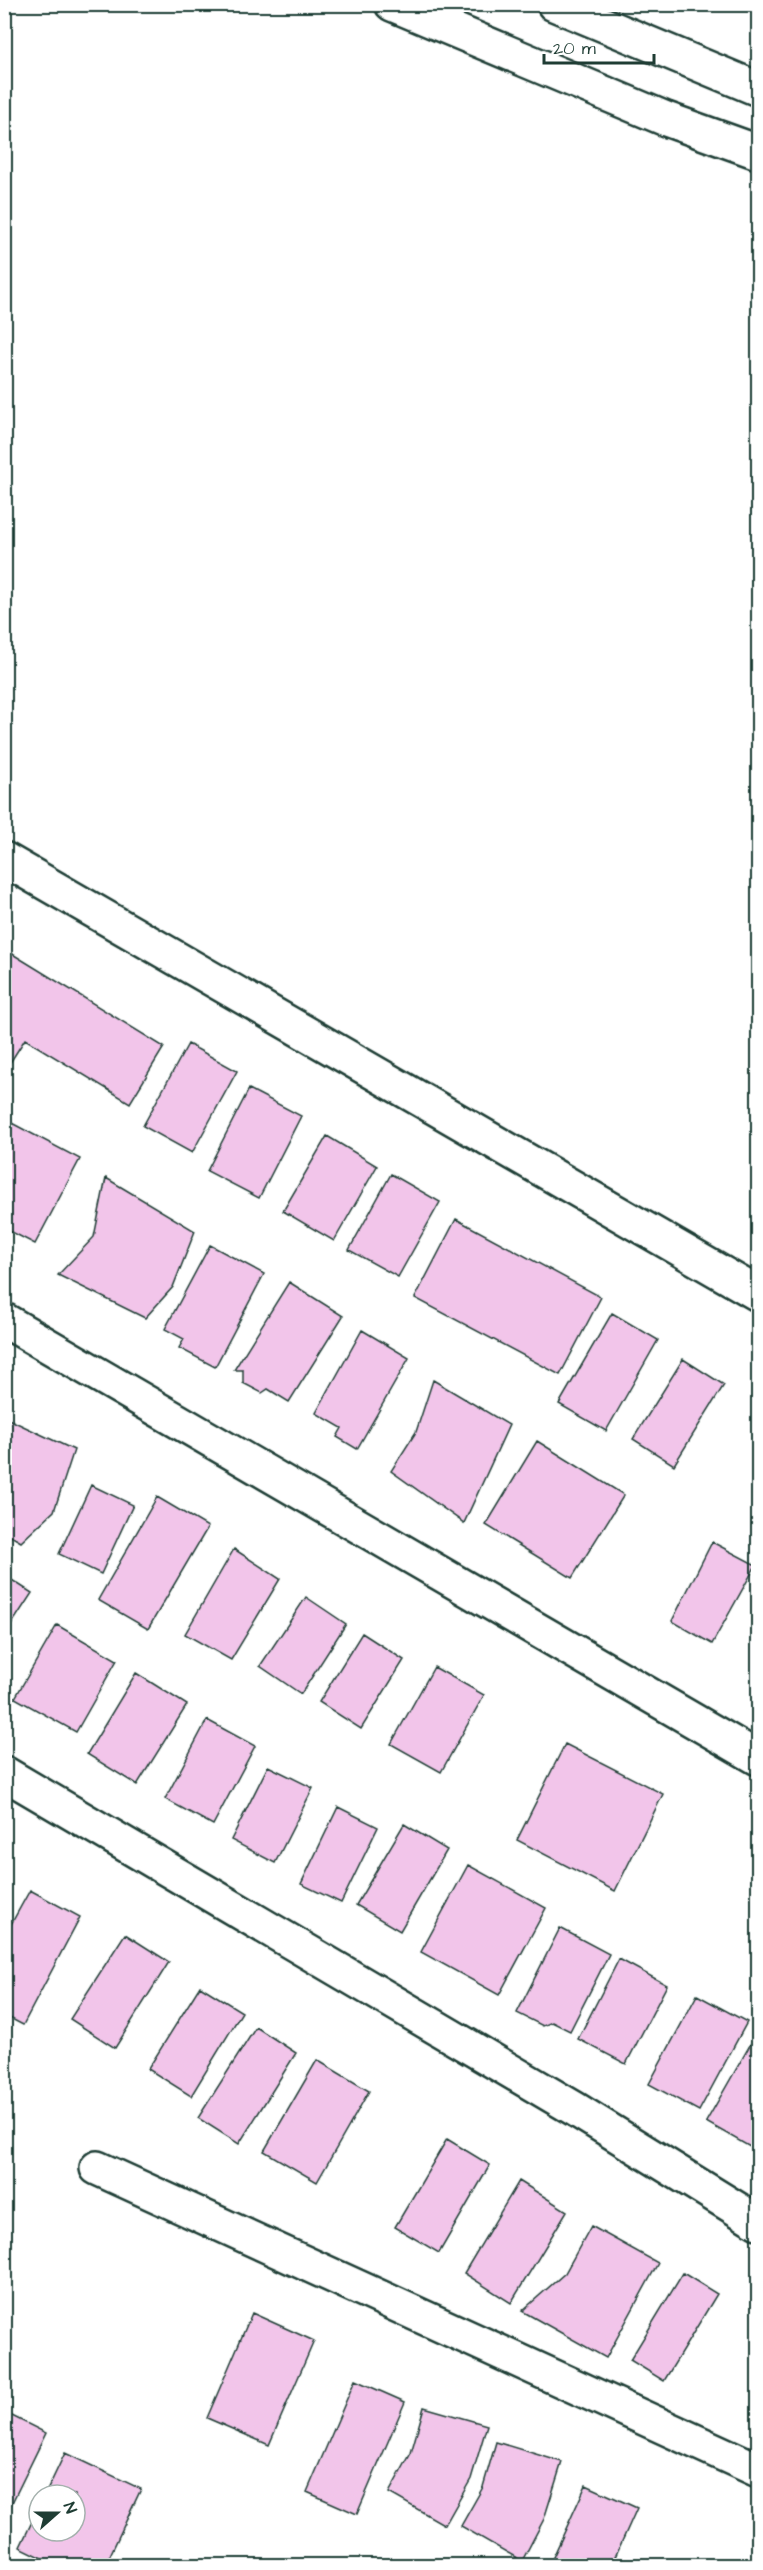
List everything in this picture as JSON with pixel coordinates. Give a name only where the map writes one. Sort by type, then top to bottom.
[{"type":"street","points":[[392,4],[666,119],[759,152]]},
{"type":"street","points":[[554,4],[759,90]]},
{"type":"street","points":[[4,860],[759,1294]]},
{"type":"street","points":[[4,1320],[759,1758]]},
{"type":"street","points":[[4,1773],[575,2109],[759,2222]]},
{"type":"street","points":[[97,2168],[759,2470]]},
{"type":"building","points":[[6,950],[164,1047],[130,1103],[25,1039],[6,1069],[4,1067],[4,953]]},
{"type":"building","points":[[188,1044],[237,1071],[192,1153],[143,1126]]},
{"type":"building","points":[[249,1089],[301,1116],[259,1198],[207,1171]]},
{"type":"building","points":[[4,1119],[80,1159],[35,1244],[4,1228]]},
{"type":"building","points":[[327,1136],[377,1166],[334,1241],[283,1211]]},
{"type":"building","points":[[391,1174],[440,1202],[398,1277],[349,1250]]},
{"type":"building","points":[[106,1178],[195,1231],[173,1287],[145,1318],[58,1275],[94,1237]]},
{"type":"building","points":[[456,1219],[601,1297],[560,1375],[415,1298]]},
{"type":"building","points":[[210,1245],[264,1274],[215,1367],[179,1348],[184,1339],[165,1329]]},
{"type":"building","points":[[289,1282],[343,1316],[289,1402],[268,1389],[262,1393],[243,1383],[243,1370],[234,1370]]},
{"type":"building","points":[[612,1313],[658,1340],[606,1431],[559,1404]]},
{"type":"building","points":[[362,1330],[409,1358],[357,1449],[337,1437],[342,1428],[316,1413]]},
{"type":"building","points":[[683,1359],[724,1385],[674,1465],[633,1439]]},
{"type":"building","points":[[433,1380],[509,1425],[464,1523],[391,1471],[416,1432]]},
{"type":"building","points":[[4,1417],[74,1450],[54,1511],[21,1542],[4,1532]]},
{"type":"building","points":[[537,1441],[624,1495],[572,1578],[486,1525]]},
{"type":"building","points":[[91,1485],[133,1505],[101,1574],[59,1554]]},
{"type":"building","points":[[157,1497],[208,1527],[148,1629],[98,1600]]},
{"type":"building","points":[[712,1542],[756,1565],[712,1644],[672,1621]]},
{"type":"building","points":[[234,1549],[280,1579],[231,1660],[185,1634]]},
{"type":"building","points":[[4,1575],[32,1593],[4,1636]]},
{"type":"building","points":[[306,1597],[346,1624],[301,1694],[260,1666]]},
{"type":"building","points":[[57,1625],[117,1660],[76,1732],[15,1698]]},
{"type":"building","points":[[362,1633],[404,1660],[361,1729],[319,1702]]},
{"type":"building","points":[[434,1667],[484,1695],[441,1772],[391,1744]]},
{"type":"building","points":[[136,1673],[187,1705],[137,1785],[87,1754]]},
{"type":"building","points":[[207,1720],[255,1746],[213,1825],[165,1799]]},
{"type":"building","points":[[565,1744],[663,1794],[615,1891],[517,1840]]},
{"type":"building","points":[[268,1766],[313,1788],[275,1863],[231,1840]]},
{"type":"building","points":[[338,1807],[378,1827],[341,1903],[301,1884]]},
{"type":"building","points":[[404,1824],[447,1850],[400,1931],[356,1905]]},
{"type":"building","points":[[468,1865],[546,1908],[499,1995],[421,1952]]},
{"type":"building","points":[[30,1890],[80,1917],[23,2025],[4,2015],[4,1937]]},
{"type":"building","points":[[560,1928],[609,1954],[570,2031],[552,2022],[543,2026],[517,2013]]},
{"type":"building","points":[[125,1934],[169,1962],[115,2048],[70,2019]]},
{"type":"building","points":[[619,1959],[667,1985],[626,2064],[578,2039]]},
{"type":"building","points":[[200,1986],[242,2012],[191,2096],[148,2069]]},
{"type":"building","points":[[697,1995],[747,2022],[699,2111],[649,2084]]},
{"type":"building","points":[[256,2027],[296,2053],[239,2144],[198,2118]]},
{"type":"building","points":[[758,2031],[758,2149],[757,2151],[706,2122]]},
{"type":"building","points":[[317,2060],[369,2091],[317,2182],[264,2151]]},
{"type":"building","points":[[447,2139],[490,2165],[439,2253],[395,2227]]},
{"type":"building","points":[[519,2181],[567,2211],[511,2303],[464,2273]]},
{"type":"building","points":[[591,2226],[658,2263],[606,2358],[522,2311],[565,2273]]},
{"type":"building","points":[[683,2273],[717,2294],[664,2381],[630,2360]]},
{"type":"building","points":[[252,2313],[314,2341],[269,2445],[207,2418]]},
{"type":"building","points":[[355,2380],[405,2402],[357,2514],[307,2492]]},
{"type":"building","points":[[424,2407],[487,2425],[471,2479],[445,2525],[389,2493],[411,2453]]},
{"type":"building","points":[[4,2412],[46,2433],[4,2519]]},
{"type":"building","points":[[496,2442],[562,2462],[544,2519],[522,2561],[461,2526],[483,2487]]},
{"type":"building","points":[[65,2453],[141,2489],[105,2566],[59,2566],[20,2547],[27,2532],[27,2543],[87,2543],[87,2483],[51,2483]]},
{"type":"building","points":[[586,2485],[637,2508],[611,2566],[549,2566]]}]
